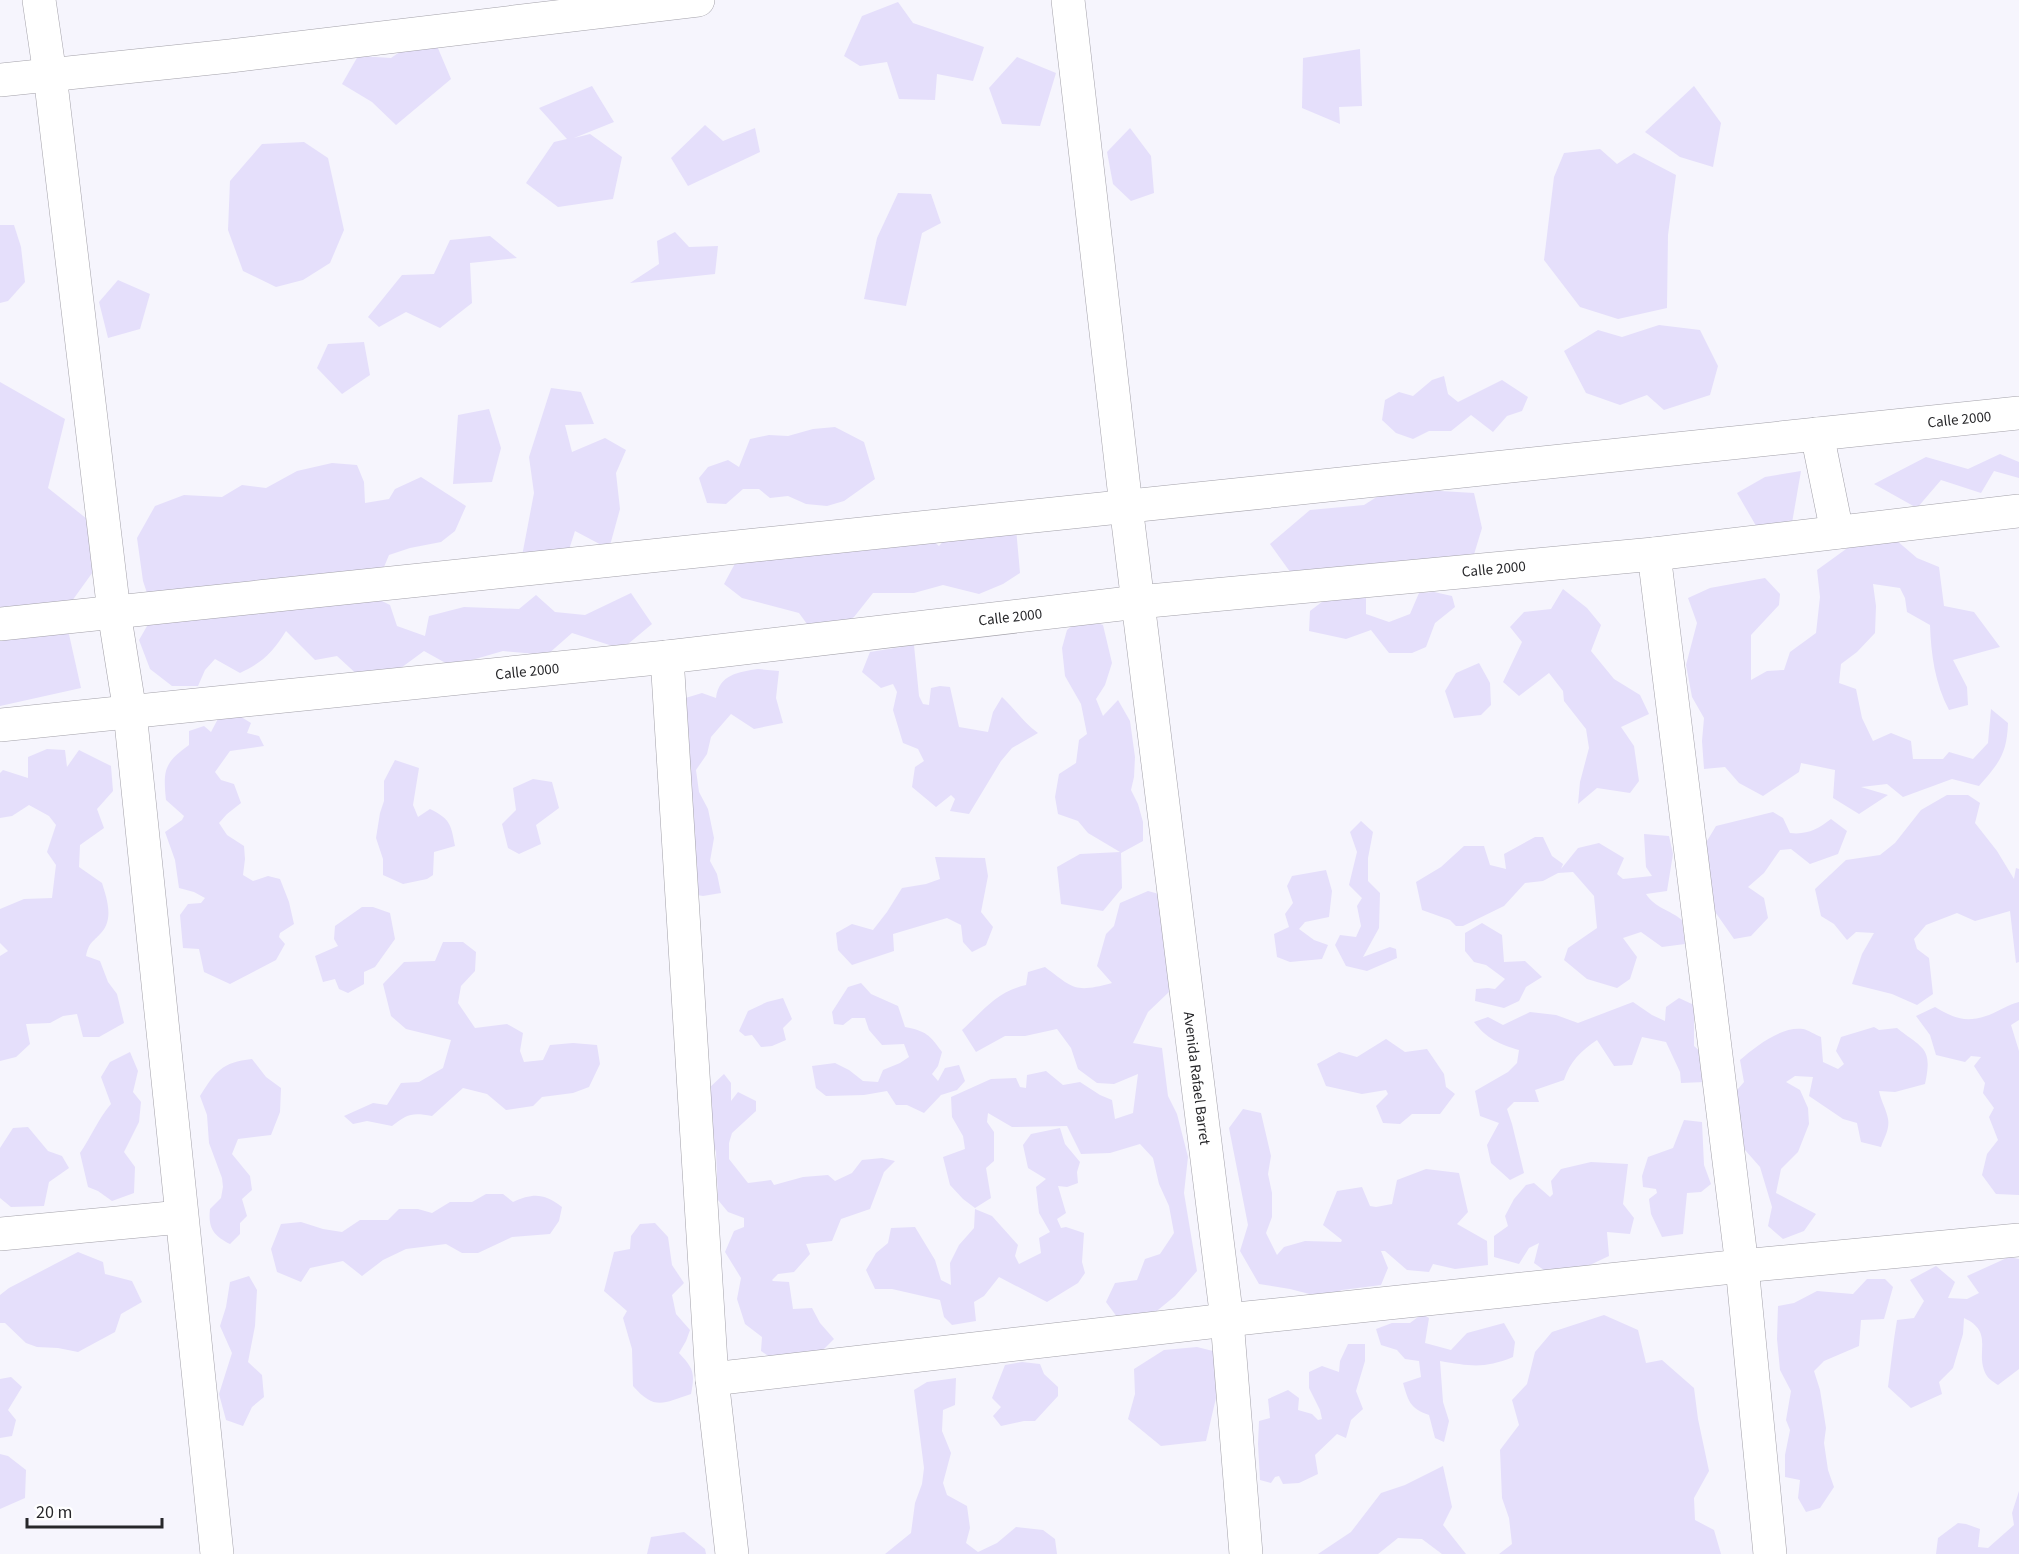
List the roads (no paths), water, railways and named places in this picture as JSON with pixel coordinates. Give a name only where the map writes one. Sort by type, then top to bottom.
[{"type":"street","points":[[39,0],[114,612],[130,712],[217,1554]]},
{"type":"street","points":[[0,80],[230,56],[698,0]]},
{"type":"street","name":"Avenida Rafael Barret","points":[[1068,0],[1126,506],[1227,1320],[1246,1554]]},
{"type":"street","name":"Calle 2000","points":[[0,624],[2019,413]]},
{"type":"street","points":[[1817,434],[1838,532]]},
{"type":"street","name":"Calle 2000","points":[[0,725],[667,657],[1138,602],[1654,554],[2019,511]]},
{"type":"street","points":[[1654,554],[1742,1266],[1770,1554]]},
{"type":"street","points":[[667,657],[712,1380],[732,1554]]},
{"type":"street","points":[[0,1234],[181,1218]]},
{"type":"street","points":[[712,1380],[1227,1320],[1742,1266],[2019,1240]]}]
